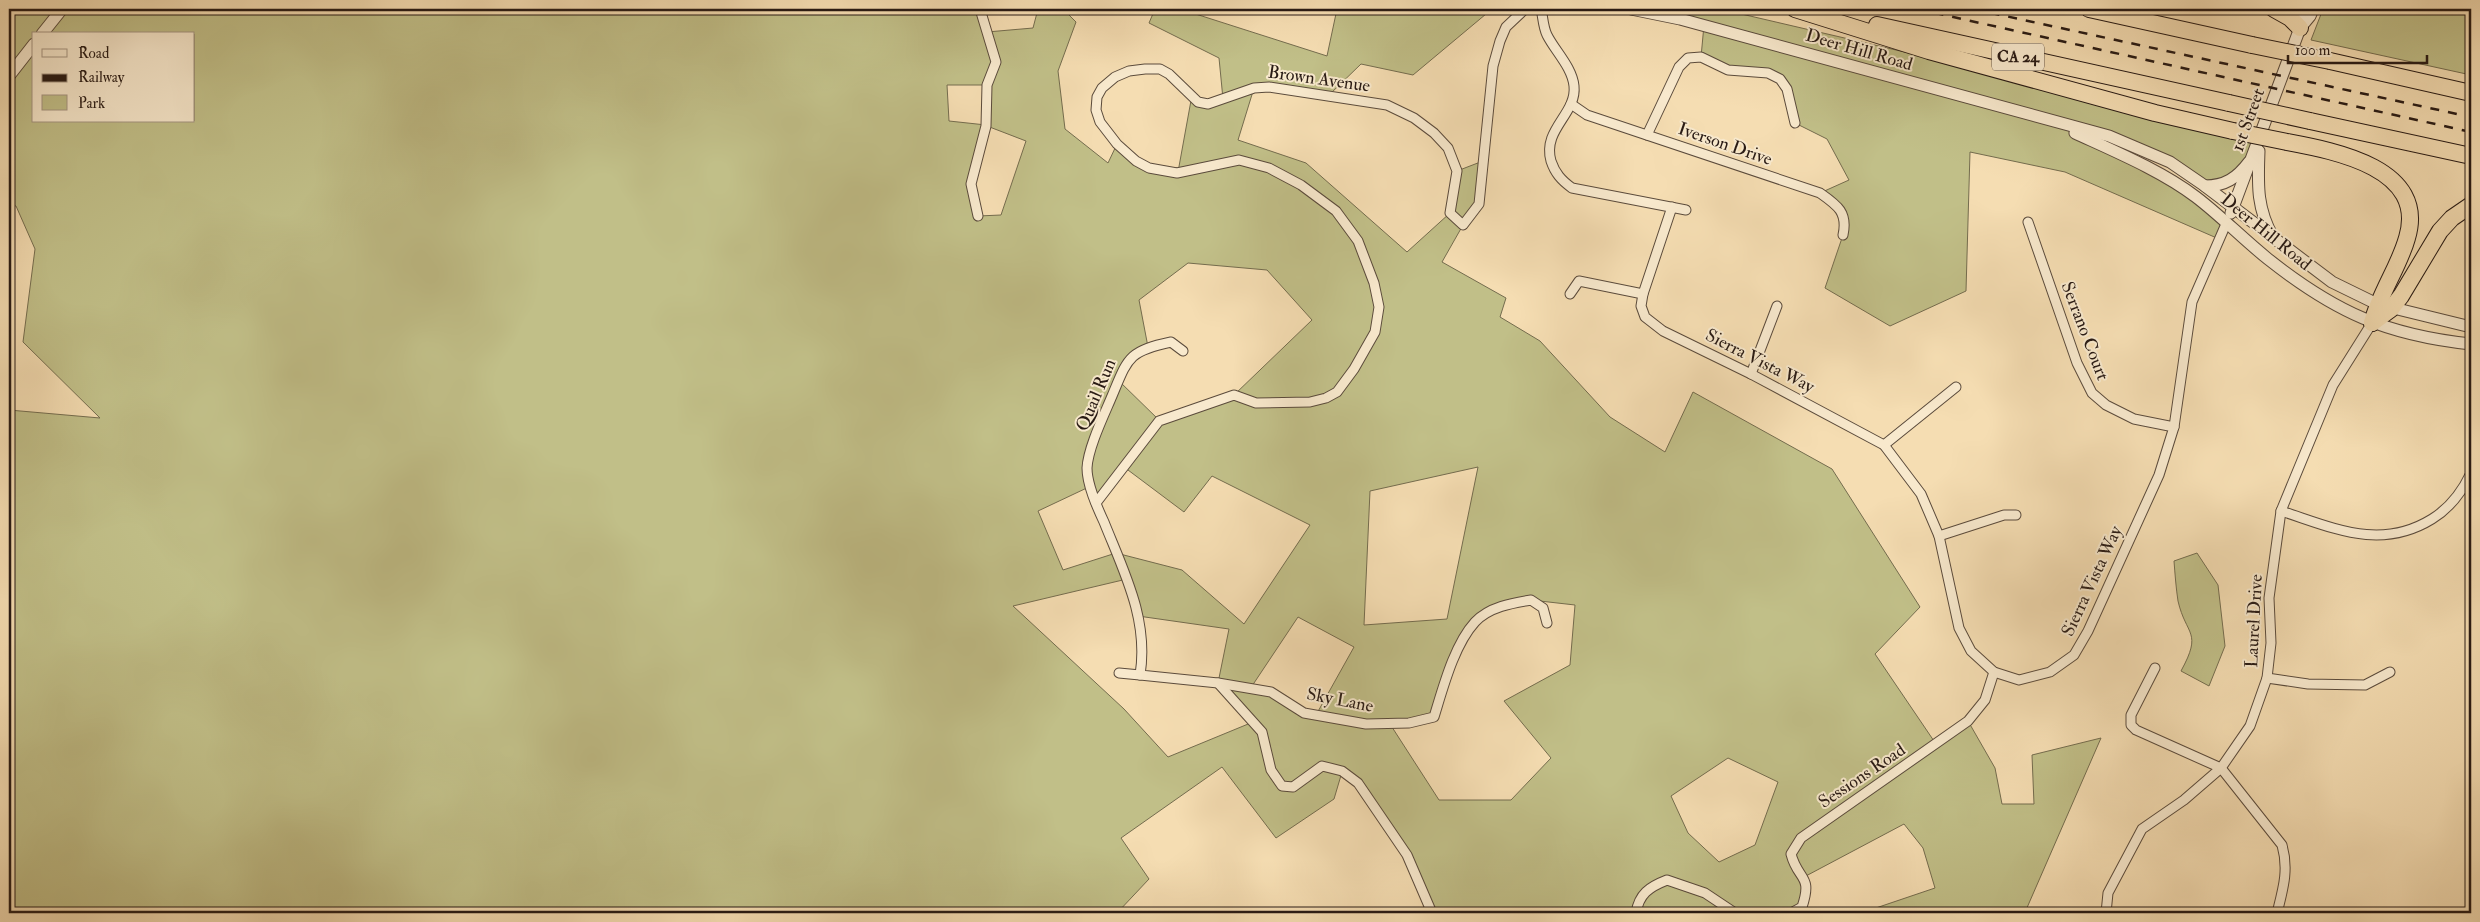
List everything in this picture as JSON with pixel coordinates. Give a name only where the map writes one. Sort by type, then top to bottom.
[{"type":"highway","points":[[1795,9],[1929,51],[2171,117],[2334,153],[2370,165],[2390,178],[2403,195],[2409,214],[2408,235],[2384,306]]},
{"type":"highway","name":"CA 24","points":[[1807,9],[2471,156]]},
{"type":"highway","points":[[2088,9],[2471,93]]},
{"type":"highway","points":[[2274,9],[2290,18],[2300,28]]},
{"type":"highway","points":[[2372,322],[2434,238],[2452,218],[2471,204]]},
{"type":"street","points":[[44,32],[62,9]]},
{"type":"street","points":[[978,216],[971,184],[986,126],[987,85],[996,62],[980,9]]},
{"type":"street","name":"Brown Avenue","points":[[1096,503],[1159,421],[1234,395],[1256,402],[1310,402],[1326,398],[1337,392],[1354,369],[1375,332],[1379,307],[1374,283],[1358,241],[1336,211],[1301,185],[1269,168],[1239,160],[1178,173],[1150,168],[1136,161],[1117,144],[1100,122],[1096,110],[1097,97],[1102,88],[1115,77],[1129,71],[1160,69],[1169,74],[1198,102],[1208,104],[1254,88],[1269,87],[1388,105],[1414,118],[1434,133],[1448,148],[1457,171],[1450,213],[1463,225],[1480,204],[1495,58],[1506,27],[1525,9]]},
{"type":"street","points":[[1541,9],[1546,33],[1572,79],[1574,87],[1571,104],[1550,140],[1550,155],[1553,168],[1561,180],[1572,188],[1686,210]]},
{"type":"street","name":"Deer Hill Road","points":[[1631,9],[1680,19],[2048,121],[2109,136],[2170,162],[2205,186],[2275,241],[2332,282],[2384,306],[2471,327]]},
{"type":"street","name":"1st Street","points":[[2299,9],[2300,28]]},
{"type":"street","name":"1st Street","points":[[2226,224],[2234,209],[2300,28],[2313,9]]},
{"type":"street","points":[[9,76],[32,47]]},
{"type":"street","points":[[1647,135],[1679,67],[1688,58],[1701,57],[1728,70],[1768,73],[1780,79],[1787,90],[1795,123]]},
{"type":"street","name":"Iverson Drive","points":[[1571,104],[1587,115],[1820,193],[1838,207],[1846,224],[1843,235]]},
{"type":"street","name":"Deer Hill Road","points":[[2048,121],[2105,146],[2164,177],[2195,196],[2268,259],[2319,296],[2372,322],[2401,333],[2471,344]]},
{"type":"street","points":[[2205,186],[2219,186],[2230,181],[2243,170],[2257,148]]},
{"type":"street","points":[[2257,148],[2257,192],[2263,214],[2275,241]]},
{"type":"street","points":[[1570,294],[1579,281],[1643,294],[1672,207]]},
{"type":"street","name":"Serrano Court","points":[[2028,222],[2077,363],[2092,393],[2106,405],[2134,419],[2174,427]]},
{"type":"street","name":"Sierra Vista Way","points":[[1643,294],[1641,306],[1645,317],[1662,331],[1751,374],[1884,445],[1921,494],[1940,536],[1958,628],[1972,651],[1994,672],[2019,680],[2050,672],[2074,655],[2088,631],[2159,474],[2174,427],[2192,302],[2226,224]]},
{"type":"street","points":[[1751,374],[1777,306]]},
{"type":"street","name":"Laurel Drive","points":[[2106,913],[2108,893],[2142,829],[2184,800],[2221,768],[2250,726],[2267,678],[2271,643],[2269,598],[2282,511],[2332,385],[2372,322]]},
{"type":"street","name":"Quail Run","points":[[1096,503],[1087,468],[1097,432],[1128,360],[1148,347],[1171,342],[1183,351]]},
{"type":"street","points":[[1884,445],[1956,387]]},
{"type":"street","points":[[2282,511],[2345,532],[2379,536],[2398,534],[2415,529],[2437,516],[2452,503],[2465,486],[2471,473]]},
{"type":"street","points":[[1096,503],[1133,595],[1143,634],[1144,654],[1140,674]]},
{"type":"street","points":[[1940,536],[2004,515],[2016,515]]},
{"type":"street","name":"Sky Lane","points":[[1119,673],[1218,683],[1271,692],[1304,713],[1366,724],[1409,723],[1434,717],[1448,674],[1464,640],[1476,622],[1494,610],[1531,600],[1543,608],[1547,623]]},
{"type":"street","points":[[2155,668],[2131,714],[2130,725],[2136,730],[2221,768],[2282,845],[2286,861],[2286,881],[2276,913]]},
{"type":"street","name":"Sessions Road","points":[[1792,913],[1802,907],[1808,890],[1804,877],[1795,867],[1791,854],[1801,838],[1968,721],[1985,700],[1994,672]]},
{"type":"street","points":[[2267,678],[2308,684],[2365,685],[2390,672]]},
{"type":"street","points":[[1218,683],[1262,732],[1271,770],[1282,786],[1293,787],[1322,766],[1342,771],[1358,783],[1407,855],[1432,913]]},
{"type":"street","points":[[1636,913],[1639,898],[1652,886],[1667,880],[1704,893],[1735,913]]},
{"type":"green space","points":[[9,9],[980,9],[987,32],[1033,28],[1038,9],[1063,9],[1076,22],[1058,71],[1065,129],[1108,163],[1117,144],[1136,161],[1178,172],[1192,95],[1198,102],[1223,99],[1219,58],[1149,23],[1155,9],[1180,9],[1327,56],[1337,9],[1492,9],[1413,75],[1361,64],[1328,96],[1254,88],[1238,140],[1306,163],[1407,252],[1450,213],[1457,171],[1483,161],[1479,204],[1463,225],[1442,262],[1506,298],[1500,317],[1540,341],[1610,417],[1665,452],[1693,392],[1832,469],[1920,607],[1875,654],[1936,744],[1968,721],[1995,768],[2002,804],[2034,804],[2032,755],[2101,738],[2026,910],[2042,913],[1850,913],[1864,912],[1935,888],[1923,848],[1904,824],[1804,877],[1802,907],[1808,913],[1432,913],[1407,855],[1358,783],[1342,772],[1334,799],[1276,838],[1222,767],[1121,838],[1149,879],[1117,913],[9,913],[9,410],[100,418],[23,342],[35,249],[16,206],[9,204]],"holes":[[[947,85],[987,85],[986,125],[949,121]],[[987,126],[1026,141],[1001,215],[978,216],[971,184]],[[1188,263],[1267,270],[1312,320],[1234,395],[1160,421],[1119,381],[1128,360],[1148,347],[1139,300]],[[1124,467],[1184,512],[1212,476],[1310,525],[1244,624],[1182,570],[1116,553],[1063,570],[1038,511],[1091,486],[1096,503]],[[1478,467],[1447,619],[1364,625],[1370,491]],[[1127,579],[1138,616],[1229,629],[1218,683],[1253,722],[1168,757],[1124,709],[1013,606]],[[1531,600],[1575,605],[1570,665],[1504,701],[1551,758],[1511,800],[1439,800],[1390,724],[1434,717],[1461,644],[1474,624],[1492,612]],[[1298,617],[1354,647],[1316,715],[1271,692],[1250,689]],[[1728,758],[1778,782],[1755,845],[1719,862],[1688,833],[1671,796]]]},
{"type":"green space","points":[[1631,9],[1720,9],[1926,57],[2259,143],[2243,170],[2205,186],[2170,162],[2052,122],[2164,177],[2226,224],[2219,239],[2065,172],[1970,152],[1966,291],[1890,326],[1825,288],[1843,235],[1838,207],[1820,193],[1849,180],[1827,139],[1795,123],[1780,79],[1728,70],[1701,57],[1704,25]]},
{"type":"green space","points":[[2323,9],[2471,9],[2471,75],[2311,40]]},
{"type":"green space","points":[[2197,553],[2218,585],[2225,646],[2209,686],[2181,671],[2188,658],[2192,641],[2178,601],[2174,561]]},
{"type":"railway","points":[[1917,9],[2471,132]]},
{"type":"railway","points":[[1973,9],[2471,117]]}]
